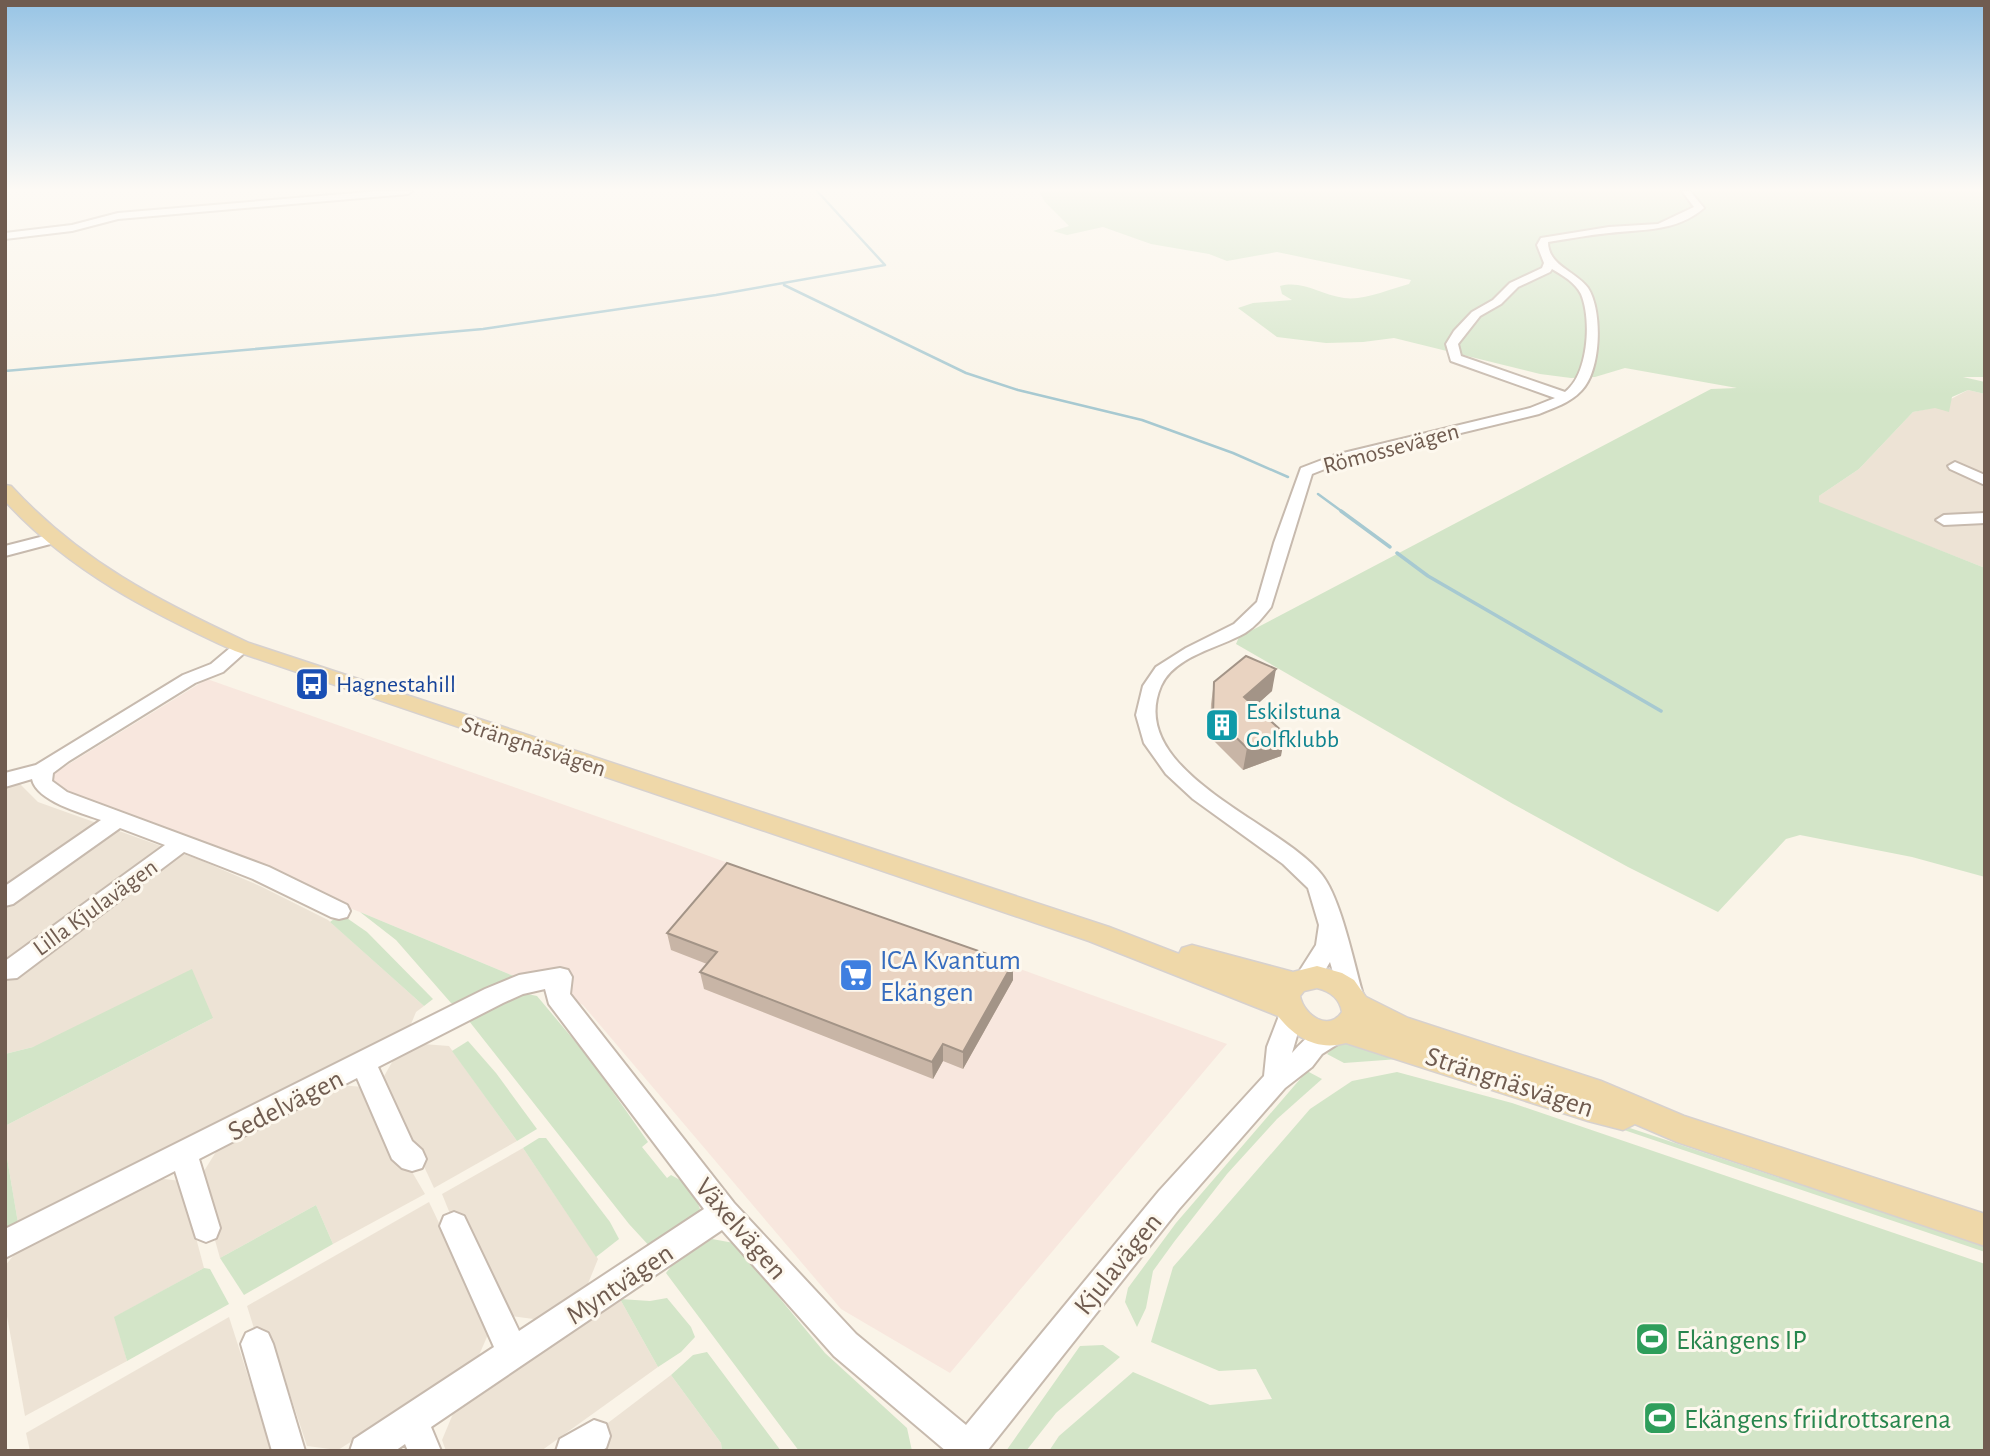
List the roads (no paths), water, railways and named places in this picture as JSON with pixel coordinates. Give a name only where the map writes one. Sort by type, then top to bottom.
[{"type":"main road","name":"Strängnäsvägen","points":[[5,490],[52,539],[97,573],[164,612],[242,647],[1099,934],[1295,996]]},
{"type":"main road","points":[[1327,979],[1345,988],[1347,1016],[1324,1033],[1305,1027],[1295,996],[1327,979]]},
{"type":"main road","name":"Strängnäsvägen","points":[[1347,1016],[1400,1045],[1588,1108],[1677,1128],[1985,1230]]},
{"type":"street","points":[[1547,259],[1549,263],[1574,279],[1587,296],[1589,307],[1591,362],[1580,385],[1566,397],[1455,358],[1452,344],[1458,333],[1476,314],[1497,302],[1514,285],[1543,273],[1549,263]]},
{"type":"street","name":"Römossevägen","points":[[1347,1016],[1327,901],[1311,876],[1194,788],[1158,751],[1147,723],[1147,698],[1158,675],[1171,664],[1246,624],[1258,614],[1265,603],[1285,527],[1296,504],[1297,490],[1306,471],[1340,458],[1515,416],[1566,397]]},
{"type":"street","points":[[1955,466],[1985,481]]},
{"type":"street","points":[[1944,520],[1985,518]]},
{"type":"street","points":[[5,551],[52,539]]},
{"type":"street","points":[[5,780],[43,770],[189,679],[217,668],[242,647]]},
{"type":"street","name":"Lilla Kjulavägen","points":[[43,770],[42,783],[49,791],[261,873],[339,911]]},
{"type":"street","points":[[5,898],[118,818]]},
{"type":"street","name":"Lilla Kjulavägen","points":[[9,971],[182,843]]},
{"type":"street","points":[[1276,1080],[1280,1048],[1295,996],[1327,947],[1331,925]]},
{"type":"street","name":"Växelvägen","points":[[364,1064],[519,985],[560,977],[558,997],[724,1212],[845,1345],[967,1449]]},
{"type":"street","name":"Kjulavägen","points":[[967,1449],[1169,1200],[1276,1080],[1303,1059],[1347,1016]]},
{"type":"street","name":"Sedelvägen","points":[[5,1244],[364,1064],[402,1150],[412,1159]]},
{"type":"street","points":[[184,1154],[205,1227]]},
{"type":"street","name":"Myntvägen","points":[[366,1451],[724,1212]]},
{"type":"street","points":[[454,1226],[513,1353]]},
{"type":"street","points":[[257,1344],[289,1451]]},
{"type":"street","points":[[412,1421],[425,1451]]},
{"type":"waterway","points":[[5,371],[483,329],[716,295],[885,265],[879,259]]},
{"type":"waterway","points":[[784,285],[966,373],[1018,390],[1142,420],[1233,453],[1288,477]]},
{"type":"waterway","points":[[1318,494],[1344,513]]},
{"type":"waterway","points":[[1341,511],[1390,547]]},
{"type":"waterway","points":[[1397,553],[1428,576],[1661,711]]},
{"type":"place","name":"Hagnestahill","points":[[312,684]]},
{"type":"place","name":"Eskilstuna Golfklubb","points":[[1222,725]]},
{"type":"place","name":"ICA Kvantum Ekängen","points":[[856,975]]},
{"type":"place","name":"Ekängens IP","points":[[1652,1339]]},
{"type":"place","name":"Ekängens friidrottsarena","points":[[1660,1418]]}]
